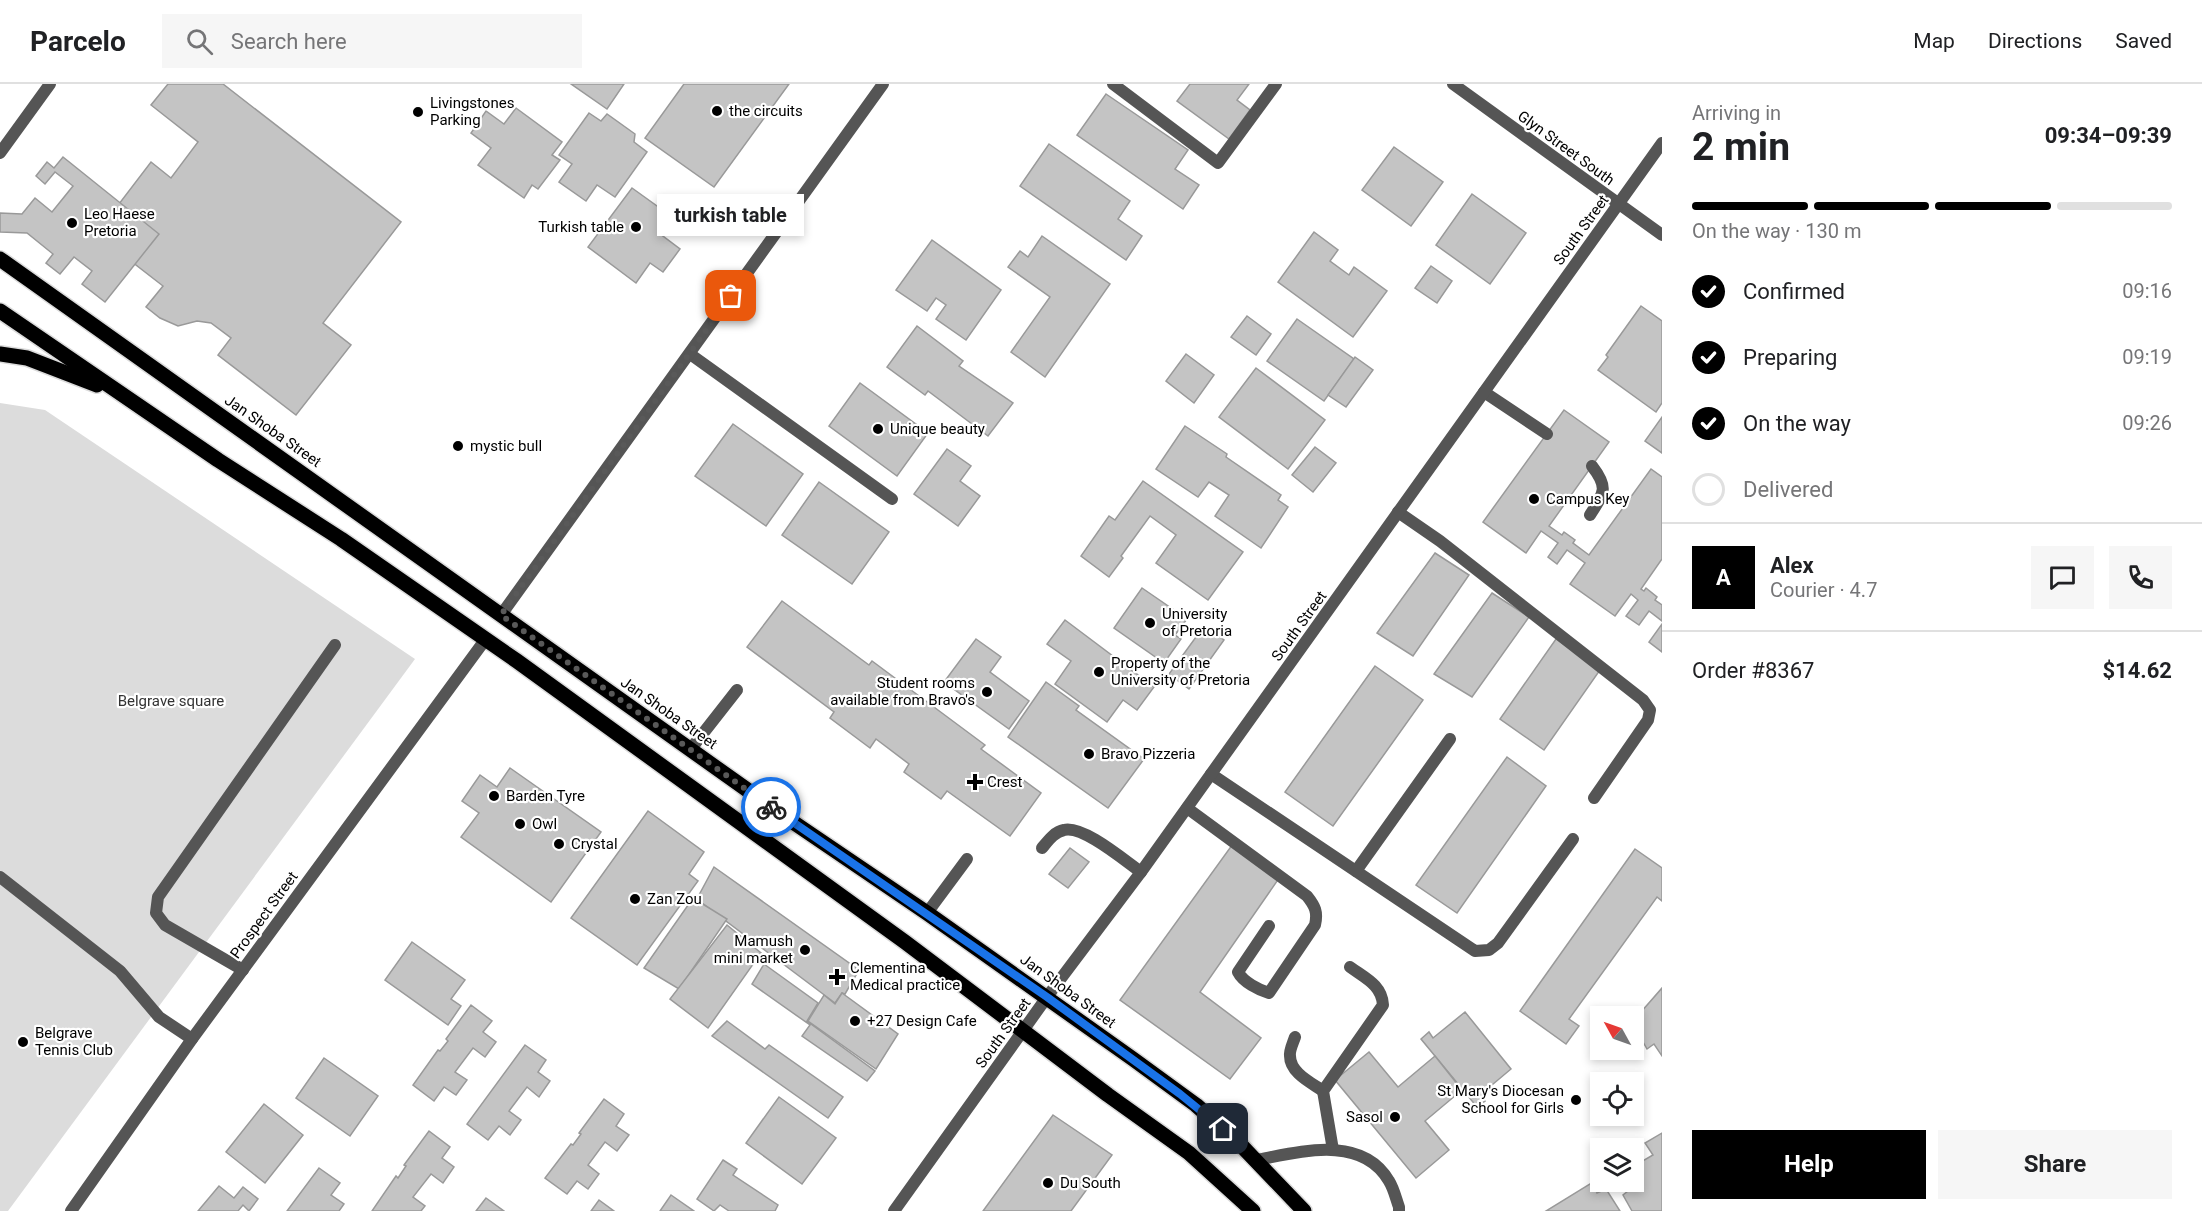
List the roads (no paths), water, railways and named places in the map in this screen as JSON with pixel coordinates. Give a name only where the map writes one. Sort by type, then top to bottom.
[{"type":"main road","name":"Jan Shoba Street","points":[[0,259],[690,750],[1047,997],[1196,1106],[1237,1141],[1304,1211]]},
{"type":"main road","points":[[0,311],[218,460],[341,539],[485,640],[905,942],[1108,1095],[1190,1153],[1253,1211]]},
{"type":"main road","points":[[0,354],[27,358],[51,366],[128,398]]},
{"type":"street","points":[[0,153],[50,84]]},
{"type":"street","points":[[501,615],[883,84]]},
{"type":"street","points":[[1113,84],[1218,163],[1276,84]]},
{"type":"street","name":"Glyn Street South","points":[[1454,84],[1662,235]]},
{"type":"street","name":"South Street","points":[[895,1210],[1047,997],[1141,872],[1662,143]]},
{"type":"street","points":[[690,354],[892,499]]},
{"type":"street","points":[[1484,392],[1547,434]]},
{"type":"street","points":[[1590,516],[1603,495],[1604,486],[1592,466]]},
{"type":"street","points":[[1398,512],[1440,541],[1643,700],[1650,710],[1648,720],[1594,798]]},
{"type":"street","name":"Prospect Street","points":[[71,1211],[192,1039],[485,640]]},
{"type":"street","points":[[243,970],[165,925],[156,913],[158,897],[335,645]]},
{"type":"street","points":[[690,750],[737,690]]},
{"type":"street","points":[[1356,871],[1450,739]]},
{"type":"street","points":[[1211,774],[1474,951],[1489,950],[1498,943],[1573,838]]},
{"type":"street","points":[[1187,808],[1307,896],[1315,905],[1317,914],[1315,925],[1269,993],[1241,978],[1238,972],[1269,926]]},
{"type":"street","points":[[1042,848],[1061,830],[1077,831],[1141,872]]},
{"type":"street","points":[[927,913],[967,859]]},
{"type":"street","points":[[0,877],[120,971],[159,1017],[192,1039]]},
{"type":"street","points":[[1333,1150],[1323,1091],[1383,1005],[1382,995],[1377,988],[1350,967]]},
{"type":"street","points":[[1294,1037],[1289,1056],[1292,1065],[1298,1073],[1323,1091]]},
{"type":"street","points":[[1256,1160],[1305,1150],[1333,1150],[1365,1155],[1389,1180],[1400,1207],[1399,1211]]},
{"type":"place","name":"the circuits","points":[[717,111]]},
{"type":"place","name":"Livingstones Parking","points":[[418,112]]},
{"type":"place","name":"Leo Haese Pretoria","points":[[72,223]]},
{"type":"place","name":"Turkish table","points":[[636,227]]},
{"type":"place","name":"turkish table","points":[[731,296]]},
{"type":"place","name":"Unique beauty","points":[[878,429]]},
{"type":"place","name":"mystic bull","points":[[458,446]]},
{"type":"place","name":"Campus Key","points":[[1534,499]]},
{"type":"place","name":"University of Pretoria","points":[[1150,623]]},
{"type":"place","name":"Property of the University of Pretoria","points":[[1099,672]]},
{"type":"place","name":"Student rooms available from Bravo's","points":[[987,692]]},
{"type":"place","name":"Bravo Pizzeria","points":[[1089,754]]},
{"type":"place","name":"Crest","points":[[975,782]]},
{"type":"place","name":"Barden Tyre","points":[[494,796]]},
{"type":"place","name":"Owl","points":[[520,824]]},
{"type":"place","name":"Crystal","points":[[559,844]]},
{"type":"place","name":"Zan Zou","points":[[635,899]]},
{"type":"place","name":"Mamush mini market","points":[[805,950]]},
{"type":"place","name":"Clementina Medical practice","points":[[837,977]]},
{"type":"place","name":"+27 Design Cafe","points":[[855,1021]]},
{"type":"place","name":"Belgrave Tennis Club","points":[[23,1042]]},
{"type":"place","name":"St Mary's Diocesan School for Girls","points":[[1576,1100]]},
{"type":"place","name":"Sasol","points":[[1395,1117]]},
{"type":"place","name":"Du South","points":[[1048,1183]]},
{"type":"park label","name":"Belgrave square","points":[[171,701]]}]
